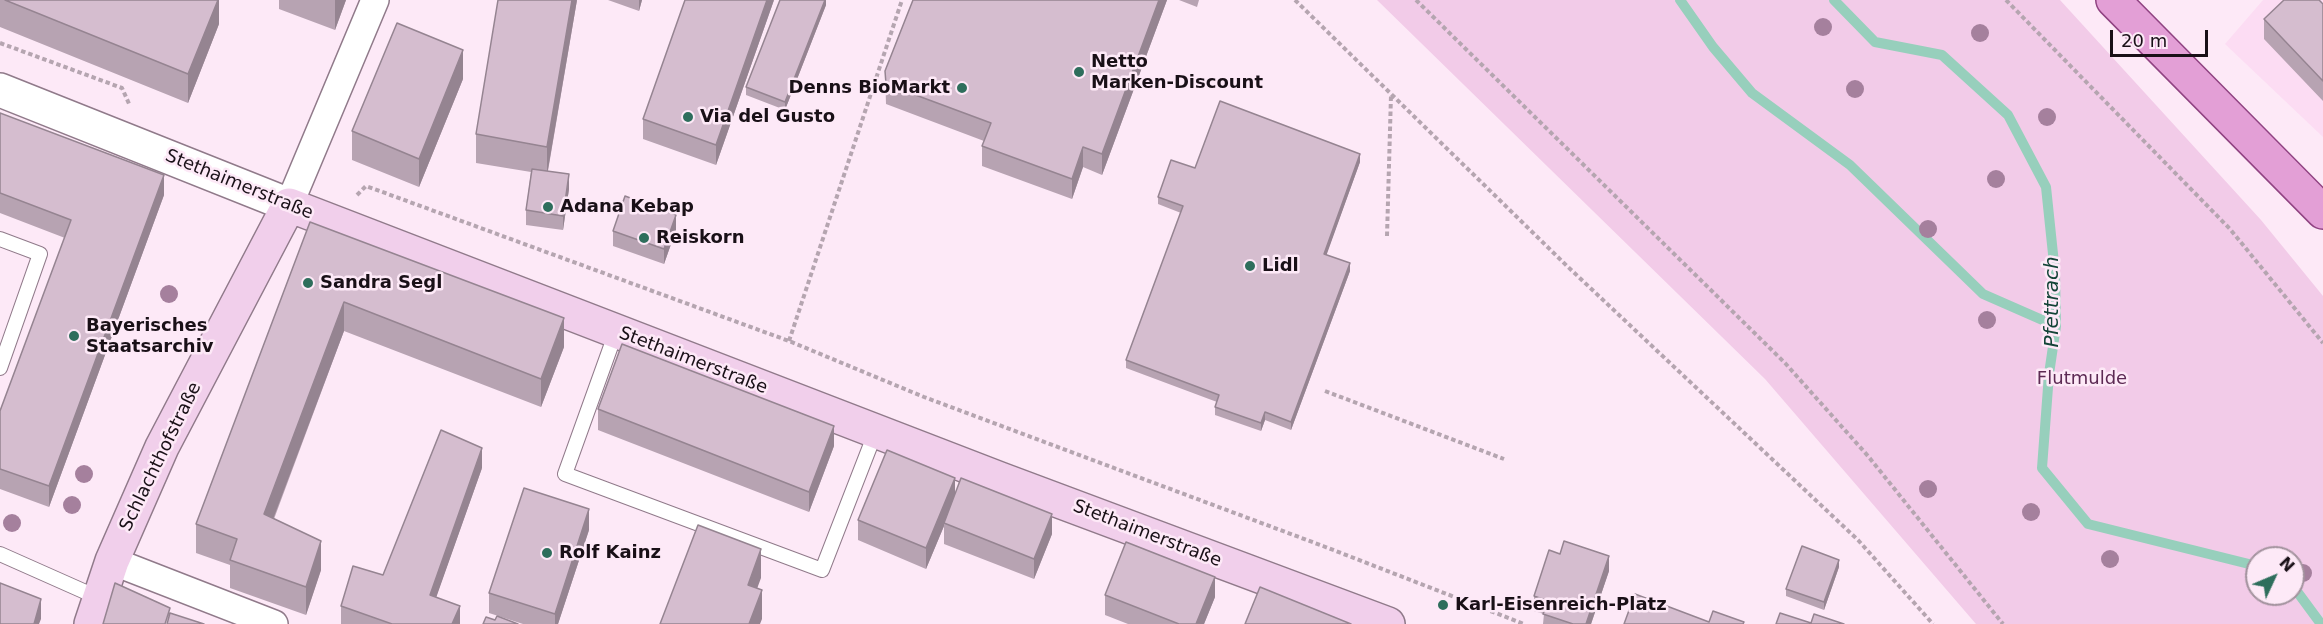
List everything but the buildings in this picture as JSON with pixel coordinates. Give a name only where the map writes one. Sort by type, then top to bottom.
[{"type":"main road","points":[[2113,0],[2323,212]]},
{"type":"main road","name":"Stethaimerstraße","points":[[289,205],[616,332],[1388,624]]},
{"type":"main road","name":"Schlachthofstraße","points":[[95,611],[112,561],[162,447],[289,205]]},
{"type":"street","name":"Schlachthofstraße","points":[[289,205],[375,0]]},
{"type":"street","name":"Stethaimerstraße","points":[[0,90],[289,205]]},
{"type":"street","points":[[112,561],[274,624]]},
{"type":"lane","points":[[0,239],[40,254],[0,368]]},
{"type":"lane","points":[[616,332],[565,474],[822,570],[876,431]]},
{"type":"lane","points":[[0,554],[95,611]]},
{"type":"path","points":[[789,341],[902,0]]},
{"type":"path","points":[[1295,0],[1567,266],[1858,540],[1933,624]]},
{"type":"path","points":[[1416,0],[1785,363],[1868,456],[2002,624]]},
{"type":"path","points":[[2006,0],[2230,229],[2323,343]]},
{"type":"path","points":[[0,43],[122,88],[148,148]]},
{"type":"path","points":[[1388,236],[1391,94]]},
{"type":"path","points":[[331,221],[366,186],[789,341],[924,397],[1323,546],[1524,624]]},
{"type":"path","points":[[1325,391],[1504,459]]},
{"type":"shaded area","points":[[2263,0],[2323,0],[2323,137],[2225,44]]},
{"type":"green space","name":"Flutmulde","points":[[1377,0],[2060,0],[2261,220],[2323,296],[2323,624],[1976,624],[1765,379]]},
{"type":"waterway","points":[[1680,0],[1713,47],[1752,93],[1850,165],[1983,294],[2056,326]]},
{"type":"waterway","name":"Pfettrach","points":[[1834,0],[1875,42],[1942,55],[2008,115],[2046,187],[2055,273],[2056,326],[2049,374],[2042,468],[2088,524],[2245,563]]},
{"type":"waterway","name":"Pfettrach","points":[[2305,602],[2321,624]]},
{"type":"place","name":"Netto Marken-Discount","points":[[1079,72]]},
{"type":"place","name":"Denns BioMarkt","points":[[962,88]]},
{"type":"place","name":"Via del Gusto","points":[[688,117]]},
{"type":"place","name":"Adana Kebap","points":[[548,207]]},
{"type":"place","name":"Reiskorn","points":[[644,238]]},
{"type":"place","name":"Lidl","points":[[1250,266]]},
{"type":"place","name":"Sandra Segl","points":[[308,283]]},
{"type":"place","name":"Bayerisches Staatsarchiv","points":[[74,336]]},
{"type":"place","name":"Rolf Kainz","points":[[547,553]]},
{"type":"place","name":"Karl-Eisenreich-Platz","points":[[1443,605]]}]
